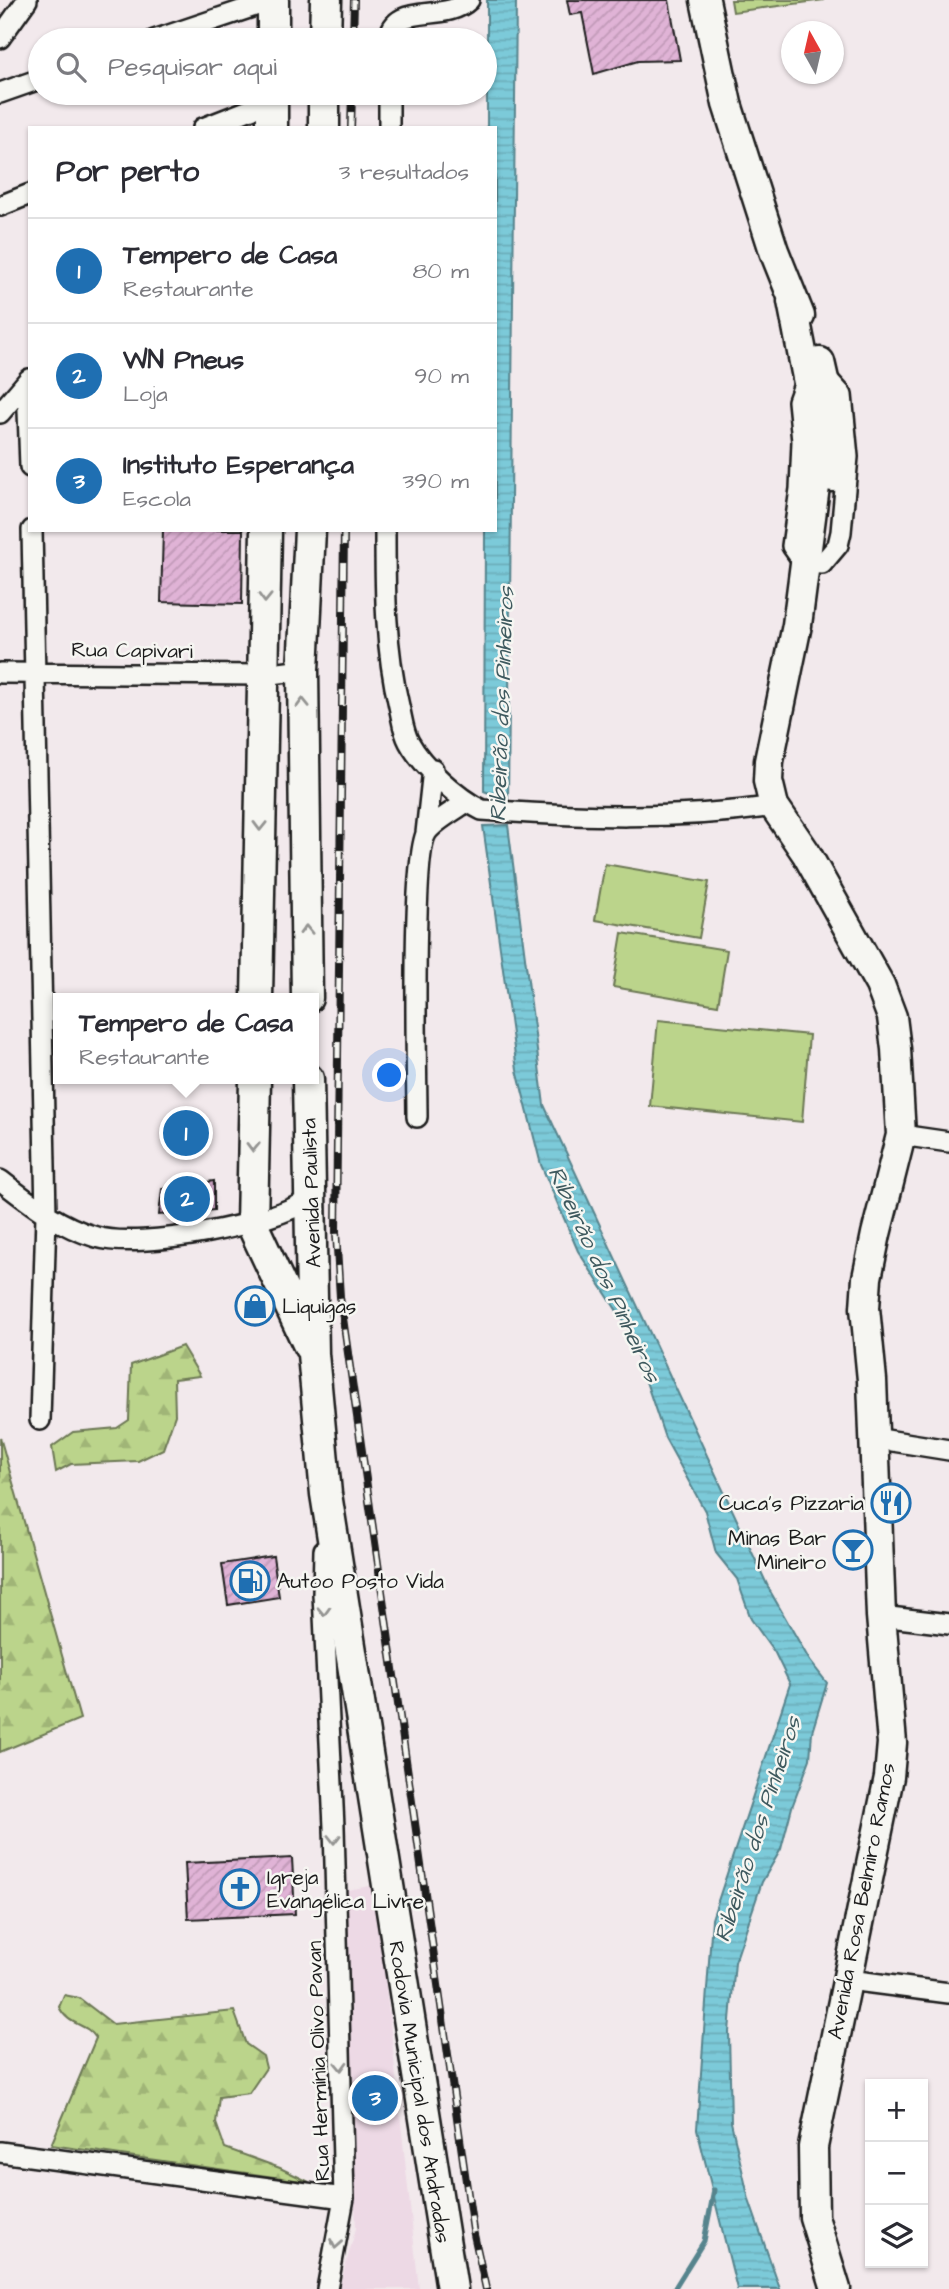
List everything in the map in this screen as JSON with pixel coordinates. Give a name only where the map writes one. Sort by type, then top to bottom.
[{"type":"main road","points":[[273,0],[273,28]]},
{"type":"main road","points":[[325,28],[326,0]]},
{"type":"main road","points":[[705,0],[727,104],[792,301],[815,343],[813,381]]},
{"type":"main road","points":[[324,105],[324,126]]},
{"type":"main road","name":"Avenida Rosa Belmiro Ramos","points":[[813,381],[818,400],[825,472],[814,590],[797,625],[769,761],[768,781],[774,806],[806,853],[880,985],[892,1017],[901,1135],[867,1278],[865,1308],[874,1438],[881,1616],[892,1743],[889,1777],[813,2147],[814,2217],[836,2289]]},
{"type":"main road","points":[[257,993],[266,532]]},
{"type":"main road","points":[[307,993],[303,670],[310,532]]},
{"type":"main road","name":"Avenida Paulista","points":[[255,1084],[252,1224],[313,1354]]},
{"type":"main road","name":"Avenida Paulista","points":[[308,1084],[313,1354]]},
{"type":"main road","name":"Rodovia Municipal dos Andradas","points":[[313,1354],[326,1494],[452,2289]]},
{"type":"street","points":[[0,38],[27,0]]},
{"type":"street","points":[[190,28],[273,0]]},
{"type":"street","points":[[391,28],[402,15],[418,12],[439,13],[461,8],[470,0]]},
{"type":"street","points":[[0,93],[28,83]]},
{"type":"street","points":[[389,105],[389,126]]},
{"type":"street","points":[[210,126],[272,107]]},
{"type":"street","points":[[0,206],[28,195]]},
{"type":"street","points":[[0,413],[28,380]]},
{"type":"street","points":[[813,381],[842,395],[848,457],[838,545],[817,558],[792,544],[800,489],[802,441],[798,401],[813,381]]},
{"type":"street","points":[[32,532],[46,1215],[40,1420]]},
{"type":"street","points":[[385,532],[385,603],[397,698],[408,740],[433,769],[474,806],[519,813],[708,816],[774,806]]},
{"type":"street","name":"Rua Capivari","points":[[0,673],[37,671],[264,675],[303,670]]},
{"type":"street","points":[[417,1117],[417,964],[421,857],[433,769]]},
{"type":"street","points":[[426,832],[474,806]]},
{"type":"street","points":[[901,1135],[949,1142]]},
{"type":"street","points":[[0,1180],[46,1215],[99,1238],[183,1236],[252,1224],[296,1208],[310,1199]]},
{"type":"street","points":[[874,1438],[949,1450]]},
{"type":"street","name":"Rua Hermínia Olivo Pavan","points":[[326,1494],[323,1594],[334,1827],[344,2198],[327,2289]]},
{"type":"street","points":[[881,1616],[949,1624]]},
{"type":"street","points":[[849,1980],[949,1993]]},
{"type":"street","points":[[0,2152],[344,2198]]},
{"type":"shaded area","points":[[375,1885],[419,2289],[339,2289],[356,2228],[342,1891]]},
{"type":"green space","points":[[731,0],[824,0],[733,12]]},
{"type":"green space","points":[[605,864],[709,882],[699,938],[595,920]]},
{"type":"green space","points":[[622,933],[727,950],[718,1005],[613,987]]},
{"type":"green space","points":[[658,1020],[809,1035],[802,1122],[650,1106]]},
{"type":"green space","points":[[182,1346],[200,1376],[174,1379],[175,1415],[163,1449],[138,1461],[71,1464],[56,1472],[52,1447],[73,1432],[117,1428],[129,1420],[131,1365]]},
{"type":"green space","points":[[0,1437],[80,1719],[0,1752]]},
{"type":"green space","points":[[64,1995],[79,1998],[113,2024],[234,2011],[246,2044],[263,2056],[266,2068],[249,2093],[219,2097],[216,2123],[225,2148],[309,2182],[51,2145],[96,2038],[63,2013],[59,2007]]},
{"type":"water","name":"Ribeirão dos Pinheiros","points":[[487,0],[516,0],[508,801],[484,791],[485,532],[497,532],[497,126],[487,126],[487,105],[497,105],[497,28],[487,28]]},
{"type":"water","name":"Ribeirão dos Pinheiros","points":[[508,825],[544,1105],[770,1591],[810,1661],[827,1683],[812,1732],[810,1759],[792,1807],[781,1849],[762,1882],[735,1962],[729,2032],[731,2122],[749,2200],[780,2289],[737,2289],[697,2129],[712,1919],[790,1684],[775,1653],[751,1619],[737,1579],[716,1553],[705,1511],[665,1438],[628,1328],[578,1251],[541,1165],[517,1070],[483,826]]},
{"type":"building","points":[[567,0],[669,0],[680,60],[638,61],[594,74],[582,13],[570,15]]},
{"type":"building","points":[[163,532],[243,532],[242,604],[161,602]]},
{"type":"building","points":[[177,1116],[195,1119],[197,1148],[174,1148]]},
{"type":"building","points":[[214,1181],[214,1210],[159,1215],[162,1189]]},
{"type":"building","name":"Autoo Posto Vida","points":[[273,1556],[279,1597],[228,1605],[222,1564]]},
{"type":"building","name":"Igreja Evangélica Livre","points":[[292,1858],[295,1914],[188,1919],[185,1863]]},
{"type":"waterway","points":[[674,2289],[704,2241],[714,2190]]},
{"type":"railway","points":[[353,28],[354,0]]},
{"type":"railway","points":[[351,126],[352,105]]},
{"type":"railway","points":[[344,532],[336,1232],[340,1297],[473,2230],[486,2289]]},
{"type":"place","name":"Tempero de Casa","points":[[186,1133]]},
{"type":"place","name":"WN Pneus","points":[[187,1199]]},
{"type":"place","name":"Liquigas","points":[[255,1306]]},
{"type":"place","name":"Cuca's Pizzaria","points":[[891,1503]]},
{"type":"place","name":"Minas Bar Mineiro","points":[[853,1550]]},
{"type":"place","name":"Autoo Posto Vida","points":[[250,1581]]},
{"type":"place","name":"Igreja Evangélica Livre","points":[[240,1889]]},
{"type":"place","name":"Instituto Esperança","points":[[375,2098]]}]
